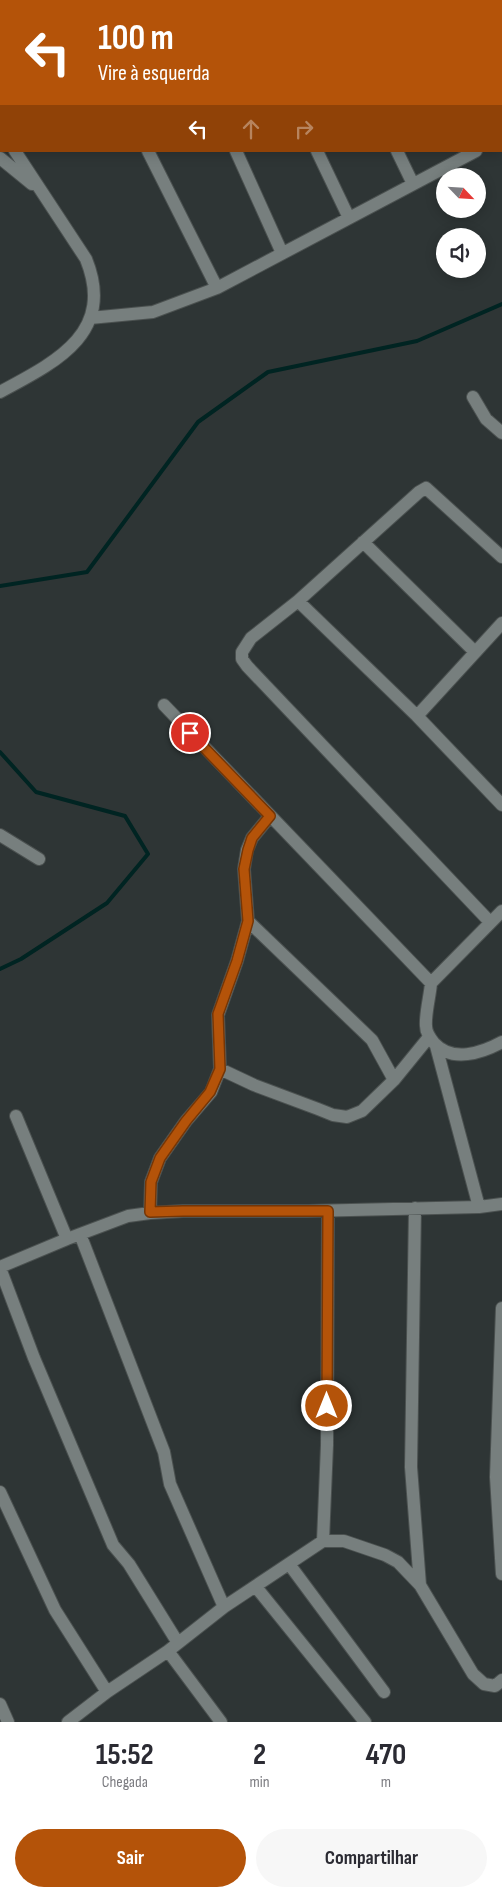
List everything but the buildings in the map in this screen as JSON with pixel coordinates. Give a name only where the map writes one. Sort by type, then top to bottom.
[{"type":"street","points":[[0,392],[28,377],[75,344],[85,331],[95,297],[93,276],[86,259],[15,152]]},
{"type":"street","points":[[149,152],[217,288]]},
{"type":"street","points":[[236,152],[282,253]]},
{"type":"street","points":[[317,152],[349,218]]},
{"type":"street","points":[[397,152],[413,184]]},
{"type":"street","points":[[90,318],[153,312],[217,288],[474,152]]},
{"type":"street","points":[[0,158],[43,193]]},
{"type":"street","points":[[473,397],[486,419],[502,433]]},
{"type":"street","points":[[490,922],[242,659],[242,652],[251,638],[298,601],[419,492],[426,488],[502,557]]},
{"type":"street","points":[[363,542],[475,652]]},
{"type":"street","points":[[298,601],[417,716],[502,806]]},
{"type":"street","points":[[417,716],[502,623]]},
{"type":"street","points":[[164,705],[431,983]]},
{"type":"street","points":[[150,1212],[151,1182],[160,1158],[186,1121],[210,1092],[220,1069],[218,1014],[237,961],[248,921],[244,869],[252,838],[270,816]]},
{"type":"street","points":[[0,834],[39,860]]},
{"type":"street","points":[[480,1207],[433,1042],[426,1026],[431,983],[502,911]]},
{"type":"street","points":[[248,921],[372,1040],[394,1080]]},
{"type":"street","points":[[220,1069],[254,1085],[333,1115],[347,1117],[362,1111],[433,1042]]},
{"type":"street","points":[[433,1042],[453,1055],[472,1054],[502,1042]]},
{"type":"street","points":[[16,1116],[67,1239]]},
{"type":"street","points":[[221,1722],[173,1647],[129,1564],[113,1545],[34,1358],[0,1268],[67,1239],[128,1216],[150,1212],[328,1211],[480,1207],[502,1204]]},
{"type":"street","points":[[415,1208],[411,1468],[420,1585]]},
{"type":"street","points":[[323,1541],[327,1445],[328,1211]]},
{"type":"street","points":[[80,1234],[164,1452],[170,1484],[224,1607]]},
{"type":"street","points":[[502,1308],[496,1478],[502,1574]]},
{"type":"street","points":[[0,1492],[55,1610],[107,1692]]},
{"type":"street","points":[[68,1722],[107,1692],[173,1647],[224,1607],[323,1541],[344,1541],[385,1554],[398,1562],[420,1585],[473,1674],[484,1684],[495,1686],[502,1680]]},
{"type":"street","points":[[289,1564],[384,1692]]},
{"type":"street","points":[[256,1587],[365,1722]]},
{"type":"street","points":[[0,1704],[8,1722]]},
{"type":"waterway","points":[[0,586],[87,572],[198,422],[268,372],[417,341],[502,304]]},
{"type":"waterway","points":[[0,752],[36,792],[125,816],[148,854],[107,903],[21,959],[0,969]]},
{"type":"route","points":[[190,733],[270,816],[252,838],[244,869],[248,921],[237,961],[218,1014],[220,1069],[210,1092],[186,1121],[160,1158],[151,1182],[150,1212],[328,1211],[327,1406]]}]
